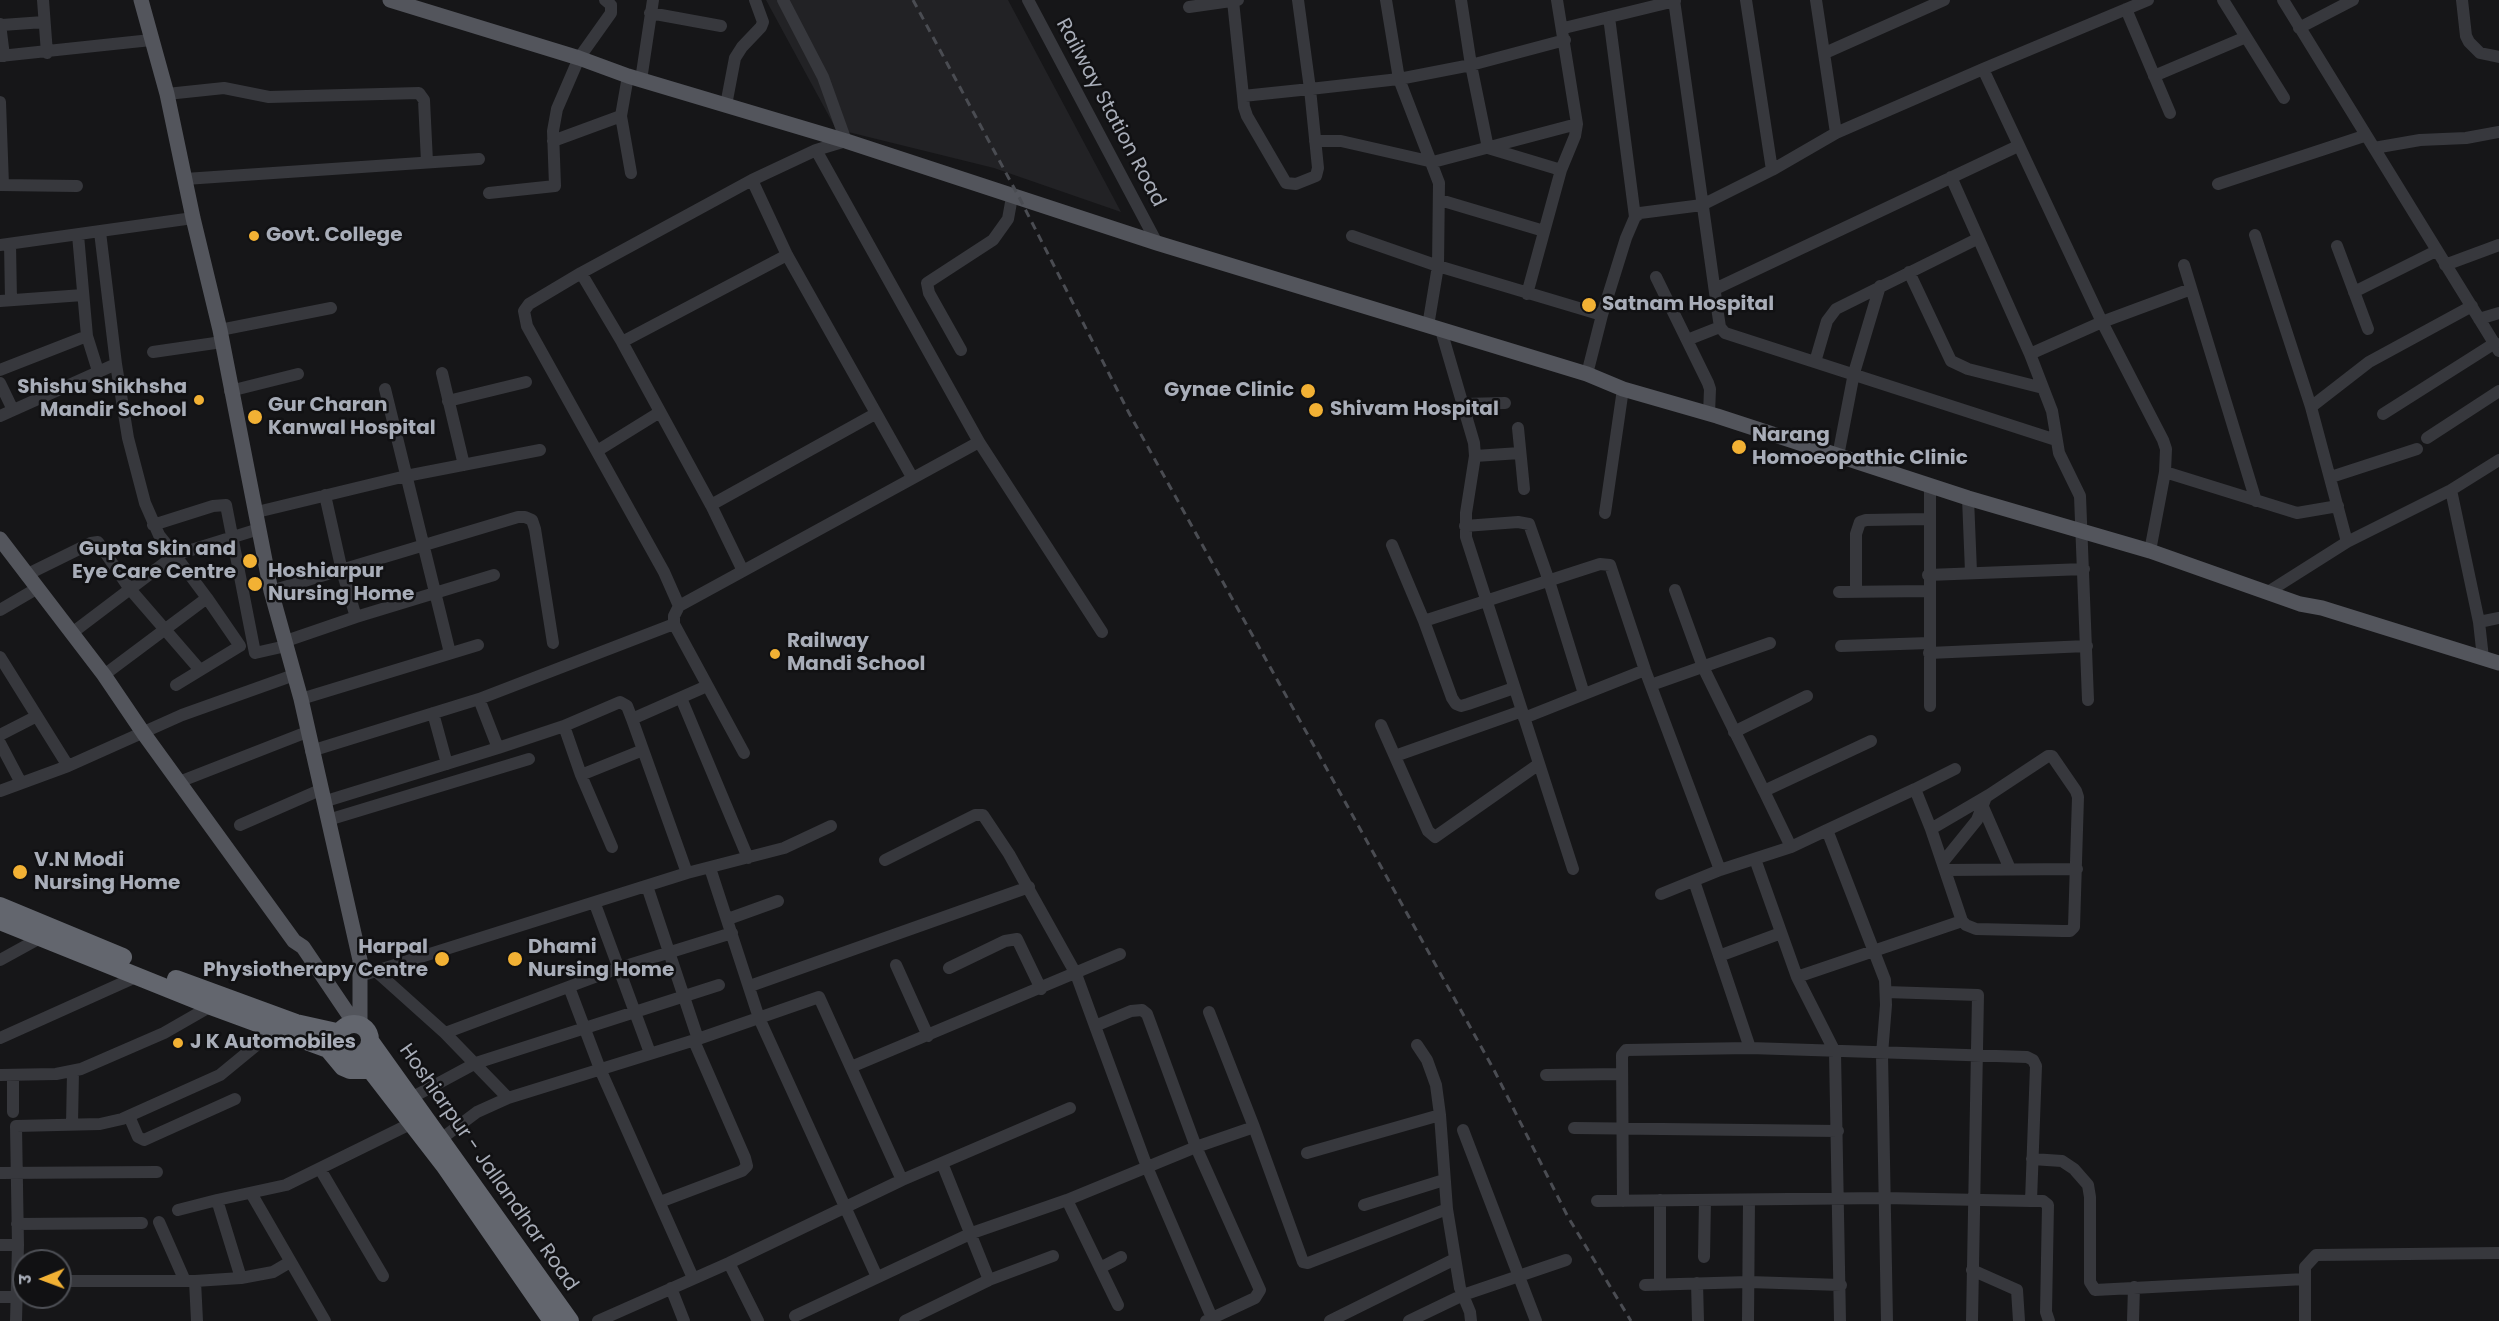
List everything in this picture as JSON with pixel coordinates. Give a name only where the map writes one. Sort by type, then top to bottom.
[{"type":"highway","points":[[0,906],[172,983],[296,1023],[356,1030]]},
{"type":"highway","points":[[0,921],[138,976],[172,983],[211,1006],[344,1052],[372,1070],[552,1321]]},
{"type":"highway","points":[[344,1052],[339,1044],[356,1030]]},
{"type":"highway","points":[[356,1030],[366,1050],[344,1052],[336,1060],[350,1070],[372,1070]]},
{"type":"highway","name":"Hoshiarpur - Jallandhar Road","points":[[356,1030],[411,1098],[570,1321]]},
{"type":"main road","points":[[141,0],[167,94],[221,336],[271,591],[301,699],[321,796],[366,971],[356,1030]]},
{"type":"main road","points":[[390,0],[411,3],[634,78],[846,141],[1012,197],[1587,374],[1623,389],[1709,414],[1968,498],[2150,551],[2300,604],[2322,608],[2499,663]]},
{"type":"main road","points":[[0,539],[104,675],[294,941],[299,958],[356,1030]]},
{"type":"street","points":[[43,0],[47,53]]},
{"type":"street","points":[[489,193],[555,186],[553,141],[557,109],[579,58],[611,13],[611,5],[604,0]]},
{"type":"street","points":[[631,173],[621,116],[634,78],[653,0]]},
{"type":"street","points":[[726,105],[735,58],[763,22],[755,0]]},
{"type":"street","points":[[679,606],[664,572],[543,355],[525,318],[524,311],[529,304],[580,273],[752,180],[816,150],[846,141],[823,77],[783,0]]},
{"type":"street","name":"Railway Station Road","points":[[1028,0],[1157,243]]},
{"type":"street","points":[[1189,7],[1238,0]]},
{"type":"street","points":[[1233,1],[1243,96],[1249,122],[1286,183],[1296,184],[1316,176],[1318,168],[1298,0]]},
{"type":"street","points":[[1386,0],[1399,79],[1408,106],[1433,162],[1439,183],[1435,328],[1472,429],[1475,456],[1465,526],[1486,602],[1573,869]]},
{"type":"street","points":[[1461,0],[1488,148]]},
{"type":"street","points":[[1527,294],[1561,171],[1575,136],[1577,124],[1557,0]]},
{"type":"street","points":[[1746,0],[1772,170]]},
{"type":"street","points":[[1816,0],[1836,133]]},
{"type":"street","points":[[1825,53],[1944,0]]},
{"type":"street","points":[[1635,217],[1647,212],[1702,205],[1772,170],[1836,133],[2148,0]]},
{"type":"street","points":[[2223,0],[2284,98]]},
{"type":"street","points":[[2283,0],[2364,136],[2374,148],[2497,347],[2383,414]]},
{"type":"street","points":[[2299,28],[2336,4],[2353,0]]},
{"type":"street","points":[[2462,0],[2466,36],[2469,42],[2480,52],[2499,57]]},
{"type":"street","points":[[1243,96],[1399,79],[1471,64],[1609,17],[1674,1],[1720,327],[1731,336],[1854,373],[1980,417],[2056,440]]},
{"type":"street","points":[[2126,9],[2170,113]]},
{"type":"street","points":[[651,13],[721,26]]},
{"type":"street","points":[[1587,374],[1602,315],[1626,238],[1635,217],[1609,17]]},
{"type":"street","points":[[44,21],[1,25],[2,56],[47,53],[151,40]]},
{"type":"street","points":[[2154,76],[2246,37]]},
{"type":"street","points":[[1983,69],[2102,322],[2163,440],[2166,449],[2165,472],[2150,551]]},
{"type":"street","points":[[167,94],[224,88],[269,97],[418,93],[424,100],[427,162]]},
{"type":"street","points":[[0,102],[1,185],[77,186]]},
{"type":"street","points":[[553,141],[621,116]]},
{"type":"street","points":[[1316,141],[1341,141],[1433,162],[1577,124]]},
{"type":"street","points":[[2374,148],[2420,140],[2466,138],[2499,132]]},
{"type":"street","points":[[2218,184],[2364,136]]},
{"type":"street","points":[[1715,289],[2018,146]]},
{"type":"street","points":[[1488,148],[1561,171]]},
{"type":"street","points":[[816,150],[979,442],[1102,632]]},
{"type":"street","points":[[185,179],[479,159]]},
{"type":"street","points":[[1951,177],[2030,354],[2052,411],[2059,453],[2080,496],[2084,533],[2088,700]]},
{"type":"street","points":[[752,180],[787,255],[874,414],[912,477]]},
{"type":"street","points":[[961,350],[929,293],[927,283],[993,240],[1008,219],[1012,197]]},
{"type":"street","points":[[1440,200],[1544,231]]},
{"type":"street","points":[[83,295],[5,301],[5,245],[193,218]]},
{"type":"street","points":[[100,232],[116,364],[132,456],[153,525],[240,646],[255,653],[286,644],[356,617],[494,575]]},
{"type":"street","points":[[2255,234],[2311,407],[2347,542]]},
{"type":"street","points":[[78,235],[87,336],[98,371]]},
{"type":"street","points":[[1352,236],[1438,266],[1602,315]]},
{"type":"street","points":[[1815,362],[1827,321],[1842,305],[1977,239]]},
{"type":"street","points":[[2445,265],[2499,245]]},
{"type":"street","points":[[2337,246],[2368,329]]},
{"type":"street","points":[[2354,292],[2436,251]]},
{"type":"street","points":[[622,342],[787,255]]},
{"type":"street","points":[[2184,265],[2256,501]]},
{"type":"street","points":[[1909,272],[1951,361],[1968,369],[2043,388]]},
{"type":"street","points":[[580,273],[622,342],[711,505],[742,571]]},
{"type":"street","points":[[1656,277],[1710,389],[1709,414]]},
{"type":"street","points":[[1838,456],[1854,373],[1880,286]]},
{"type":"street","points":[[2030,354],[2102,322],[2191,289]]},
{"type":"street","points":[[2311,407],[2369,362],[2472,306]]},
{"type":"street","points":[[153,352],[331,308]]},
{"type":"street","points":[[2479,319],[2499,314]]},
{"type":"street","points":[[1687,340],[1720,327]]},
{"type":"street","points":[[0,370],[87,336]]},
{"type":"street","points":[[0,416],[116,364]]},
{"type":"street","points":[[442,373],[464,465]]},
{"type":"street","points":[[230,391],[298,374]]},
{"type":"street","points":[[448,401],[526,382]]},
{"type":"street","points":[[0,383],[13,410]]},
{"type":"street","points":[[385,389],[450,653]]},
{"type":"street","points":[[1605,513],[1623,389]]},
{"type":"street","points":[[2427,438],[2499,391]]},
{"type":"street","points":[[1463,404],[1505,404]]},
{"type":"street","points":[[597,451],[660,412]]},
{"type":"street","points":[[711,505],[874,414]]},
{"type":"street","points":[[1518,428],[1524,489]]},
{"type":"street","points":[[744,753],[674,624],[674,616],[679,606],[979,442]]},
{"type":"street","points":[[2331,477],[2416,449]]},
{"type":"street","points":[[256,512],[406,476],[540,450]]},
{"type":"street","points":[[1475,456],[1520,453]]},
{"type":"street","points":[[2268,592],[2347,542],[2451,490],[2499,460]]},
{"type":"street","points":[[2165,472],[2297,513],[2338,506]]},
{"type":"street","points":[[1929,706],[1930,485]]},
{"type":"street","points":[[2451,490],[2479,622],[2483,658]]},
{"type":"street","points":[[325,495],[342,571],[356,617]]},
{"type":"street","points":[[1968,498],[1971,572]]},
{"type":"street","points":[[153,525],[220,504],[226,506],[255,653]]},
{"type":"street","points":[[271,591],[518,517],[532,520],[553,643]]},
{"type":"street","points":[[1856,591],[1856,534],[1860,522],[1929,519]]},
{"type":"street","points":[[1465,526],[1518,522],[1529,524],[1584,694]]},
{"type":"street","points":[[72,633],[175,555],[260,529]]},
{"type":"street","points":[[26,575],[95,542],[129,588],[200,670]]},
{"type":"street","points":[[1392,545],[1456,704],[1461,706],[1514,688]]},
{"type":"street","points":[[1424,621],[1600,564],[1610,565],[1645,670],[1720,870]]},
{"type":"street","points":[[1928,575],[2084,569]]},
{"type":"street","points":[[0,610],[36,589]]},
{"type":"street","points":[[1675,590],[1703,667],[1791,847]]},
{"type":"street","points":[[1839,592],[1929,591]]},
{"type":"street","points":[[104,675],[207,598]]},
{"type":"street","points":[[2479,622],[2499,618]]},
{"type":"street","points":[[311,751],[479,699],[674,624]]},
{"type":"street","points":[[1651,686],[1770,643]]},
{"type":"street","points":[[301,699],[478,645]]},
{"type":"street","points":[[176,685],[240,646]]},
{"type":"street","points":[[1841,646],[1929,648],[2087,646]]},
{"type":"street","points":[[0,657],[68,766]]},
{"type":"street","points":[[1395,756],[1584,694],[1645,670]]},
{"type":"street","points":[[0,791],[68,766],[144,734],[182,715],[294,675]]},
{"type":"street","points":[[632,719],[707,686]]},
{"type":"street","points":[[1734,732],[1807,696]]},
{"type":"street","points":[[681,698],[748,858]]},
{"type":"street","points":[[479,699],[498,748]]},
{"type":"street","points":[[240,825],[321,796],[447,764],[498,748],[564,726],[620,702],[627,706],[687,873]]},
{"type":"street","points":[[433,713],[447,764]]},
{"type":"street","points":[[0,735],[37,716]]},
{"type":"street","points":[[1381,725],[1428,831],[1435,837],[1539,764]]},
{"type":"street","points":[[564,726],[581,775],[612,847]]},
{"type":"street","points":[[179,782],[307,732]]},
{"type":"street","points":[[1764,791],[1871,741]]},
{"type":"street","points":[[0,743],[21,783]]},
{"type":"street","points":[[581,775],[643,750]]},
{"type":"street","points":[[1915,789],[1945,866],[1962,921],[1966,925],[1976,928],[2070,931],[2075,921],[2076,791],[2052,756],[2043,759],[1985,802],[1931,829]]},
{"type":"street","points":[[328,820],[529,759]]},
{"type":"street","points":[[1662,894],[1720,870],[1791,847],[1955,769]]},
{"type":"street","points":[[1945,866],[1977,820],[1985,802]]},
{"type":"street","points":[[1985,802],[2010,869]]},
{"type":"street","points":[[885,860],[979,814],[987,819],[1029,887],[1076,974],[1095,1026],[1147,1167],[1209,1320],[1255,1298],[1260,1290],[1196,1147],[1147,1014],[1142,1010],[1131,1011],[1095,1026]]},
{"type":"street","points":[[366,971],[595,904],[687,873],[784,848],[831,825]]},
{"type":"street","points":[[1827,831],[1882,971],[1886,992],[1882,1054],[1887,1321]]},
{"type":"street","points":[[1755,860],[1797,976],[1835,1052],[1840,1321]]},
{"type":"street","points":[[1945,866],[2010,869],[2077,868]]},
{"type":"street","points":[[710,868],[759,1018],[877,1277]]},
{"type":"street","points":[[1694,881],[1750,1048]]},
{"type":"street","points":[[648,886],[696,1040],[746,1158],[747,1166],[742,1171],[660,1202]]},
{"type":"street","points":[[750,986],[1029,887]]},
{"type":"street","points":[[728,919],[778,901]]},
{"type":"street","points":[[595,904],[650,1053]]},
{"type":"street","points":[[1797,976],[1962,921]]},
{"type":"street","points":[[445,1033],[619,968],[732,933]]},
{"type":"street","points":[[1719,956],[1781,933]]},
{"type":"street","points":[[0,960],[40,938]]},
{"type":"street","points":[[949,968],[1005,941],[1017,939],[1041,989]]},
{"type":"street","points":[[851,1067],[1120,954]]},
{"type":"street","points":[[896,965],[928,1036]]},
{"type":"street","points":[[366,971],[445,1033],[508,1098]]},
{"type":"street","points":[[0,1038],[138,976]]},
{"type":"street","points":[[411,1098],[476,1063],[634,1010],[719,985]]},
{"type":"street","points":[[569,987],[600,1069],[693,1278]]},
{"type":"street","points":[[1886,992],[1978,995],[1972,1321]]},
{"type":"street","points":[[441,1139],[477,1112],[508,1098],[696,1040],[819,997],[902,1180]]},
{"type":"street","points":[[18,1249],[16,1126],[6,1075],[74,1072],[164,1033],[211,1006]]},
{"type":"street","points":[[1209,1012],[1303,1262],[1308,1263],[1447,1209]]},
{"type":"street","points":[[16,1126],[100,1124],[129,1116],[220,1075],[276,1029]]},
{"type":"street","points":[[1418,1045],[1436,1085],[1447,1209],[1455,1259],[1471,1321]]},
{"type":"street","points":[[1623,1201],[1622,1055],[1626,1050],[1750,1048],[2027,1057],[2033,1060],[2037,1073],[2031,1201]]},
{"type":"street","points":[[72,1124],[74,1072]]},
{"type":"street","points":[[1546,1075],[1622,1074]]},
{"type":"street","points":[[129,1116],[138,1137],[144,1140],[235,1099]]},
{"type":"street","points":[[598,1321],[729,1263],[902,1180],[1070,1108]]},
{"type":"street","points":[[0,1112],[13,1112]]},
{"type":"street","points":[[1307,1153],[1440,1115]]},
{"type":"street","points":[[178,1210],[286,1185],[412,1123]]},
{"type":"street","points":[[795,1316],[972,1233],[1067,1200],[1196,1147],[1254,1127]]},
{"type":"street","points":[[1574,1128],[1838,1131]]},
{"type":"street","points":[[1463,1130],[1536,1321]]},
{"type":"street","points":[[2032,1158],[2062,1161],[2074,1169],[2088,1185],[2091,1287],[2099,1290],[2305,1279]]},
{"type":"street","points":[[942,1162],[989,1280]]},
{"type":"street","points":[[320,1169],[383,1276]]},
{"type":"street","points":[[0,1173],[157,1172]]},
{"type":"street","points":[[1365,1205],[1444,1180]]},
{"type":"street","points":[[251,1193],[325,1321]]},
{"type":"street","points":[[1597,1201],[1884,1198],[2043,1201],[2048,1205],[2046,1312],[2049,1321]]},
{"type":"street","points":[[217,1200],[241,1278]]},
{"type":"street","points":[[1067,1200],[1118,1305]]},
{"type":"street","points":[[1660,1200],[1660,1285]]},
{"type":"street","points":[[1704,1257],[1706,1200]]},
{"type":"street","points":[[1749,1200],[1749,1321]]},
{"type":"street","points":[[159,1222],[190,1281],[197,1321]]},
{"type":"street","points":[[17,1224],[142,1223]]},
{"type":"street","points":[[0,1245],[18,1245]]},
{"type":"street","points":[[2305,1321],[2305,1267],[2316,1255],[2499,1253]]},
{"type":"street","points":[[904,1321],[989,1280],[1053,1256]]},
{"type":"street","points":[[1101,1268],[1121,1257]]},
{"type":"street","points":[[1330,1321],[1455,1259]]},
{"type":"street","points":[[1409,1321],[1463,1295],[1518,1274],[1566,1260]]},
{"type":"street","points":[[72,1281],[190,1281],[241,1278],[273,1272],[290,1262]]},
{"type":"street","points":[[729,1263],[758,1321]]},
{"type":"street","points":[[1972,1270],[2017,1290],[2019,1321]]},
{"type":"street","points":[[1645,1285],[1749,1282],[1841,1285]]},
{"type":"street","points":[[1697,1283],[1698,1321]]},
{"type":"street","points":[[2133,1321],[2134,1287]]},
{"type":"street","points":[[671,1288],[684,1321]]},
{"type":"shaded area","points":[[766,0],[1008,0],[1121,212],[994,168],[836,129]]},
{"type":"railway","points":[[913,0],[1020,199],[1129,413],[1494,1070],[1568,1217],[1631,1321]]},
{"type":"place","name":"Govt. College","points":[[254,236]]},
{"type":"place","name":"Satnam Hospital","points":[[1589,305]]},
{"type":"place","name":"Gynae Clinic","points":[[1308,391]]},
{"type":"place","name":"Shishu Shikhsha Mandir School","points":[[199,400]]},
{"type":"place","name":"Shivam Hospital","points":[[1316,410]]},
{"type":"place","name":"Gur Charan Kanwal Hospital","points":[[255,417]]},
{"type":"place","name":"Narang Homoeopathic Clinic","points":[[1739,447]]},
{"type":"place","name":"Gupta Skin and Eye Care Centre","points":[[250,561]]},
{"type":"place","name":"Hoshiarpur Nursing Home","points":[[255,584]]},
{"type":"place","name":"Railway Mandi School","points":[[775,654]]},
{"type":"place","name":"V.N Modi Nursing Home","points":[[20,872]]},
{"type":"place","name":"Harpal Physiotherapy Centre","points":[[442,959]]},
{"type":"place","name":"Dhami Nursing Home","points":[[515,959]]},
{"type":"place","name":"J K Automobiles","points":[[178,1043]]}]
